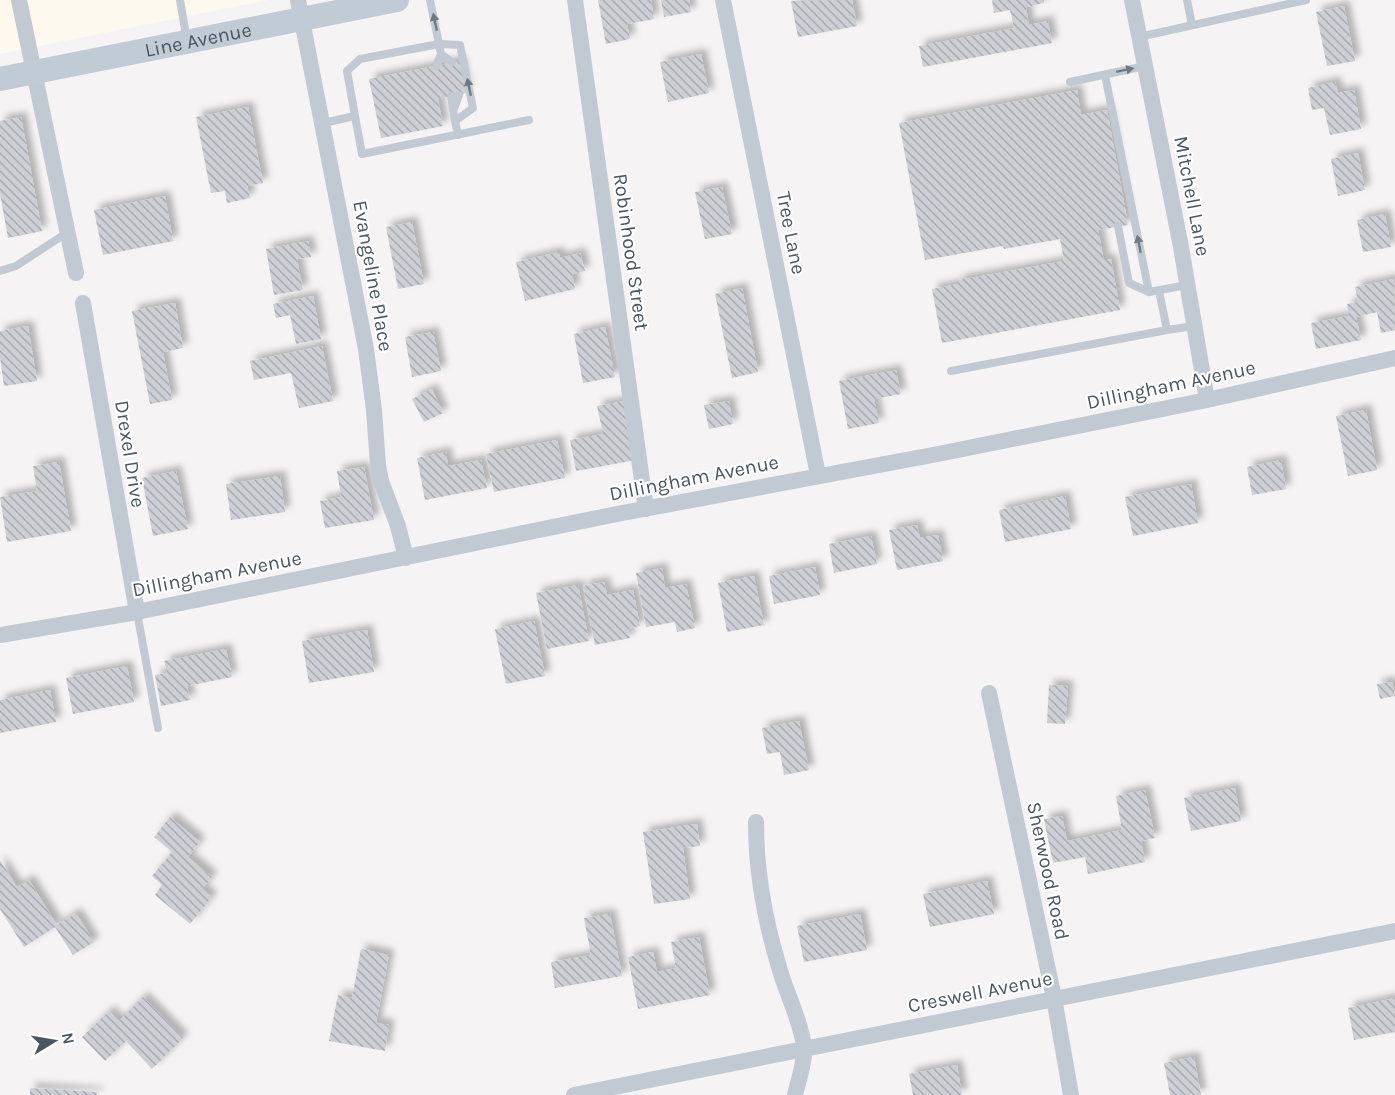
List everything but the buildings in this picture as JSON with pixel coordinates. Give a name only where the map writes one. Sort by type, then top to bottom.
[{"type":"main road","name":"Line Avenue","points":[[0,79],[187,42],[300,9],[397,0]]},
{"type":"street","points":[[19,0],[76,273]]},
{"type":"street","name":"Robinhood Street","points":[[575,0],[646,509]]},
{"type":"street","name":"Tree Lane","points":[[723,0],[818,475]]},
{"type":"street","name":"Mitchell Lane","points":[[1132,0],[1207,400]]},
{"type":"street","name":"Evangeline Place","points":[[300,9],[366,349],[381,481],[398,526],[406,558]]},
{"type":"street","name":"Drexel Drive","points":[[83,303],[137,612]]},
{"type":"street","name":"Dillingham Avenue","points":[[0,635],[137,612],[818,475],[938,454],[1207,400],[1395,358]]},
{"type":"street","name":"Sherwood Road","points":[[989,693],[1054,998],[1071,1095]]},
{"type":"street","points":[[756,822],[763,899],[779,967],[805,1048],[795,1095]]},
{"type":"street","name":"Creswell Avenue","points":[[574,1095],[1395,931]]},
{"type":"lane","points":[[180,0],[187,42]]},
{"type":"lane","points":[[430,0],[444,64],[441,54]]},
{"type":"lane","points":[[1187,0],[1192,25]]},
{"type":"lane","points":[[1139,37],[1306,0]]},
{"type":"lane","points":[[454,117],[473,108],[460,45],[439,44],[360,59],[348,71],[362,154],[529,120]]},
{"type":"lane","points":[[1070,82],[1145,66]]},
{"type":"lane","points":[[1105,75],[1128,206],[1167,330]]},
{"type":"lane","points":[[454,117],[451,96],[458,135]]},
{"type":"lane","points":[[322,123],[356,116]]},
{"type":"lane","points":[[1118,226],[1129,283],[1154,291],[1187,285]]},
{"type":"lane","points":[[0,271],[16,266],[68,232]]},
{"type":"lane","points":[[951,371],[1194,326]]},
{"type":"lane","points":[[137,612],[158,728]]},
{"type":"shaded area","points":[[0,0],[269,0],[0,54]]}]
